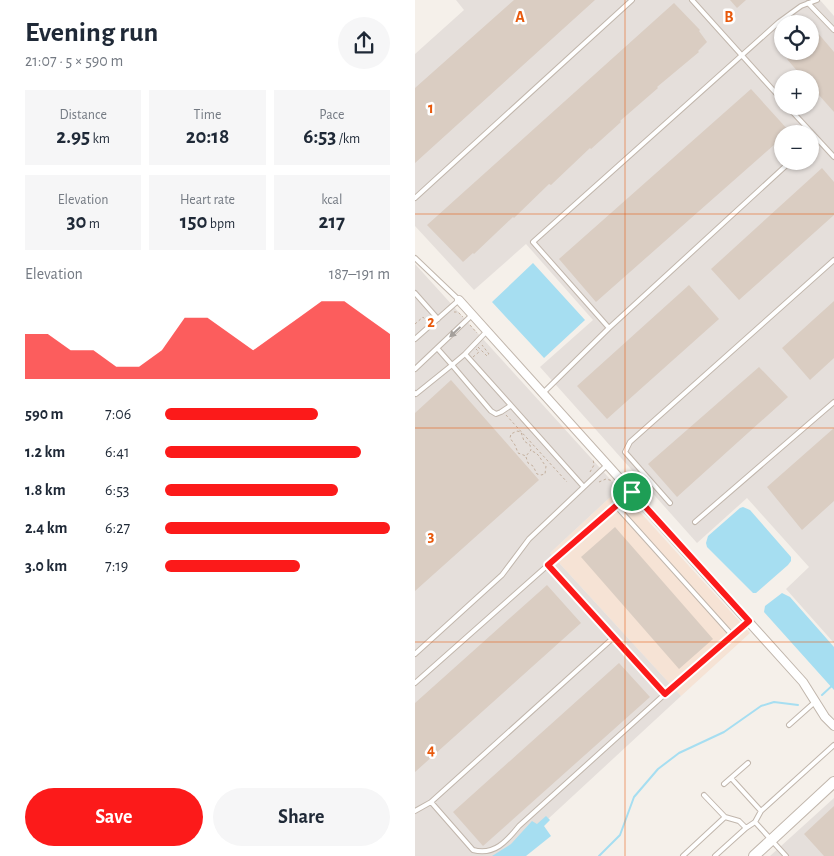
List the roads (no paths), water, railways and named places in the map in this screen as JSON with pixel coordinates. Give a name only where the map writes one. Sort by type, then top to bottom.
[{"type":"street","points":[[459,300],[803,682],[825,717],[834,726]]},
{"type":"street","points":[[754,856],[834,782]]},
{"type":"lane","points":[[415,198],[632,0]]},
{"type":"lane","points":[[692,0],[774,91]]},
{"type":"lane","points":[[609,328],[533,242],[788,14],[817,0]]},
{"type":"lane","points":[[808,3],[834,30]]},
{"type":"lane","points":[[795,115],[805,125]]},
{"type":"lane","points":[[819,140],[834,157]]},
{"type":"lane","points":[[543,393],[609,328],[781,170]]},
{"type":"lane","points":[[415,258],[459,300],[415,339]]},
{"type":"lane","points":[[670,503],[625,452],[630,442],[834,260]]},
{"type":"lane","points":[[415,293],[438,319]]},
{"type":"lane","points":[[415,369],[472,315]]},
{"type":"lane","points":[[415,394],[465,354],[487,332]]},
{"type":"lane","points":[[437,348],[491,411],[496,414],[510,406]]},
{"type":"lane","points":[[465,354],[583,486]]},
{"type":"lane","points":[[695,522],[834,402]]},
{"type":"lane","points":[[415,654],[502,575],[529,539],[607,465]]},
{"type":"lane","points":[[415,683],[632,492]]},
{"type":"lane","points":[[617,506],[732,635]]},
{"type":"lane","points":[[548,565],[665,694]]},
{"type":"lane","points":[[431,802],[473,850],[482,853],[505,843],[519,826],[749,621]]},
{"type":"lane","points":[[415,811],[431,802],[613,638]]},
{"type":"lane","points":[[789,725],[815,701]]},
{"type":"lane","points":[[715,856],[745,828],[755,822],[761,811],[834,746]]},
{"type":"lane","points":[[724,784],[748,763]]},
{"type":"lane","points":[[731,778],[761,811]]},
{"type":"lane","points":[[704,795],[725,817],[739,821],[745,828]]},
{"type":"lane","points":[[683,856],[725,817]]},
{"type":"lane","points":[[755,822],[786,856]]},
{"type":"water","points":[[533,263],[585,320],[544,358],[492,302]]},
{"type":"water","points":[[743,507],[750,510],[791,557],[788,565],[756,593],[753,593],[707,547],[706,543],[708,536]]},
{"type":"water","points":[[782,593],[790,597],[834,647],[834,690],[764,612],[765,606]]},
{"type":"water","points":[[546,816],[550,820],[544,826],[551,836],[526,856],[492,856],[511,844],[532,821],[537,824]]},
{"type":"waterway","points":[[822,695],[834,684]]},
{"type":"waterway","points":[[599,856],[620,835],[634,797],[658,769],[679,753],[724,732],[761,706],[774,702],[798,705]]}]
